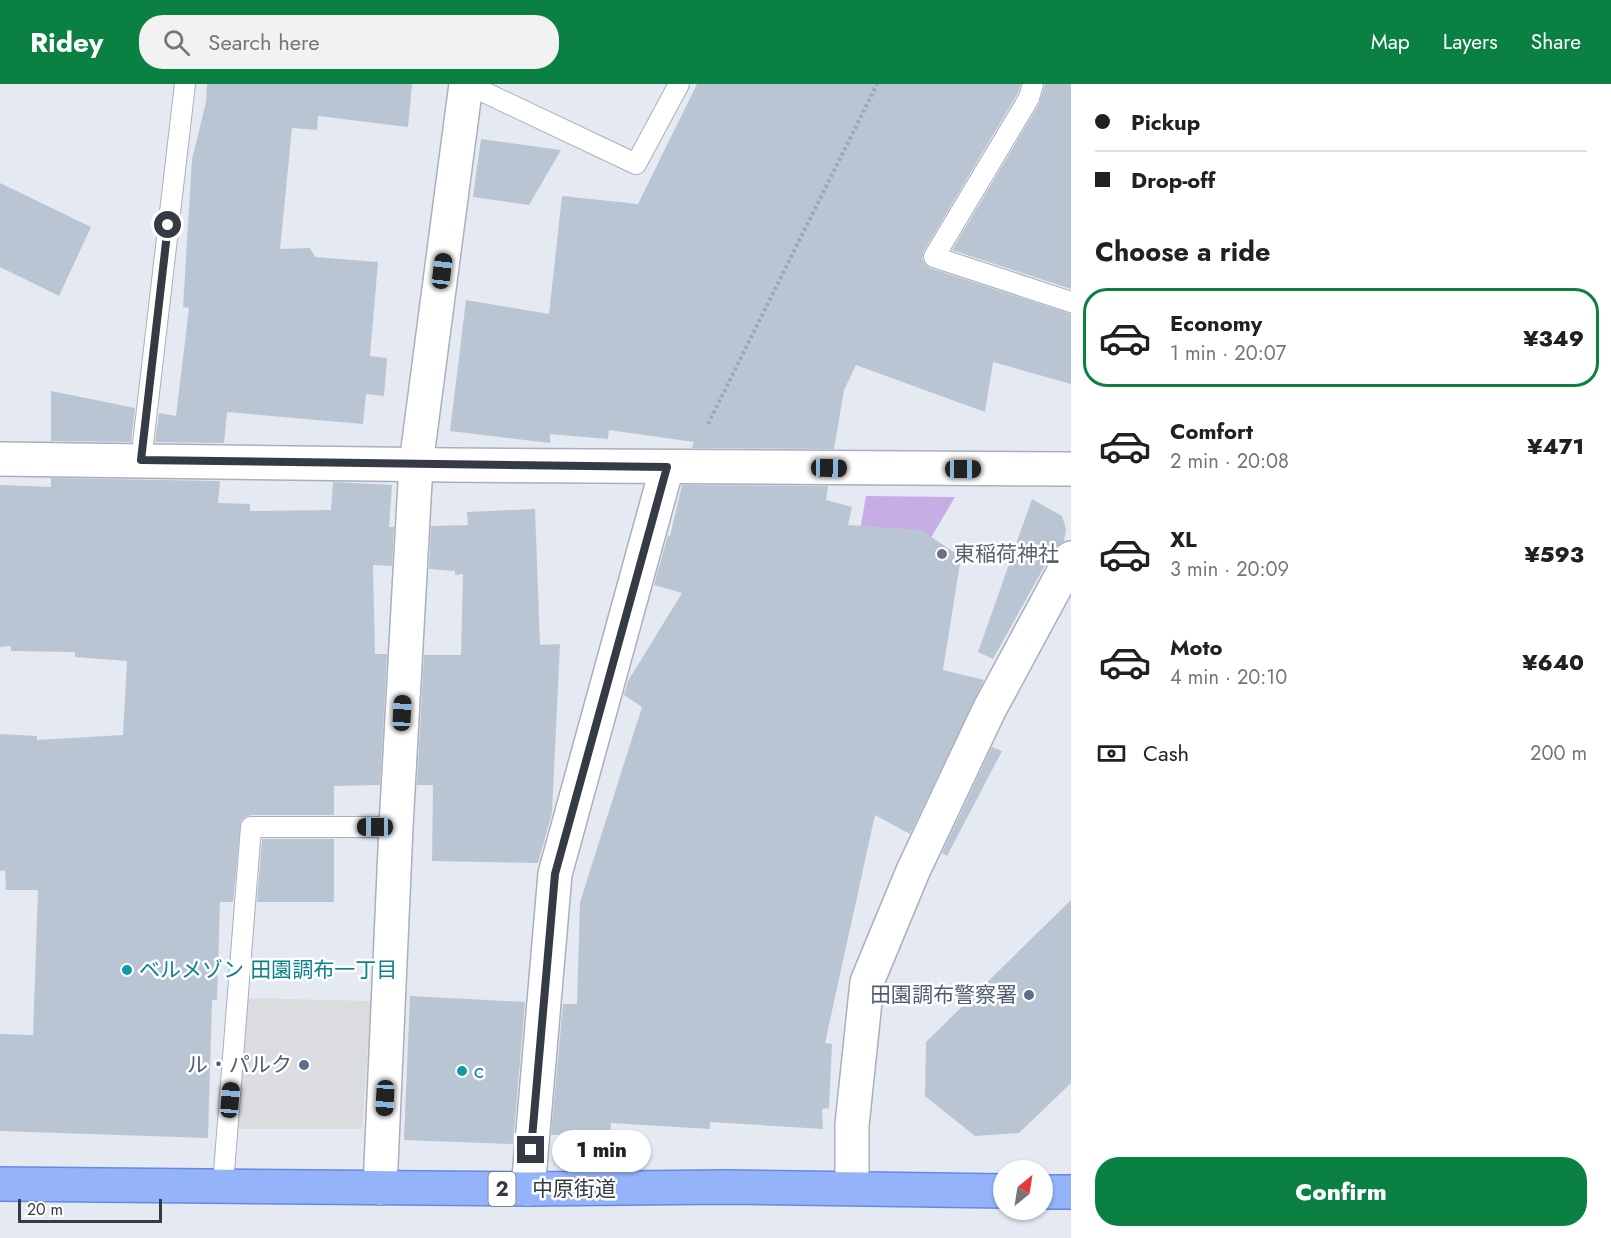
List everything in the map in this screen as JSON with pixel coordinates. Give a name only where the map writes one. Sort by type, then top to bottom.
[{"type":"main road","name":"中原街道","points":[[0,1184],[528,1189],[852,1188],[993,1191]]},
{"type":"main road","points":[[1053,1191],[1071,1192]]},
{"type":"street","points":[[380,1188],[396,827],[416,464],[466,84]]},
{"type":"street","points":[[0,459],[1071,469]]},
{"type":"street","points":[[528,1189],[555,874],[677,466]]},
{"type":"street","points":[[852,1188],[852,1125],[867,982],[913,871],[989,710],[1071,558]]},
{"type":"lane","points":[[141,460],[185,84]]},
{"type":"lane","points":[[466,84],[636,164],[679,84]]},
{"type":"lane","points":[[1033,84],[1029,98],[934,257],[1071,302]]},
{"type":"lane","points":[[223,1185],[251,827],[396,827]]},
{"type":"path","points":[[677,466],[877,84]]},
{"type":"shaded area","points":[[866,496],[955,497],[905,582],[852,575]]},
{"type":"shaded area","name":"ル・パルク","points":[[248,998],[371,1001],[362,1129],[236,1129]]},
{"type":"building","points":[[207,84],[412,84],[408,127],[318,116],[317,130],[292,128],[280,249],[310,248],[315,257],[378,262],[370,356],[387,358],[384,396],[366,394],[363,424],[227,412],[224,443],[155,442],[159,413],[176,416],[189,308],[183,307],[192,159],[206,102]]},
{"type":"building","points":[[697,84],[1021,84],[1018,93],[922,258],[925,265],[930,268],[1071,314],[1071,384],[993,362],[985,412],[856,365],[844,390],[834,449],[692,448],[694,442],[609,430],[608,439],[550,434],[550,443],[450,431],[466,300],[549,314],[562,196],[638,204]]},
{"type":"building","points":[[1045,84],[1071,84],[1071,289],[952,250],[1039,104]]},
{"type":"building","points":[[481,139],[561,150],[529,205],[473,197]]},
{"type":"building","points":[[0,183],[91,227],[59,296],[0,267]]},
{"type":"building","points":[[51,391],[135,408],[131,442],[51,441]]},
{"type":"building","points":[[51,478],[220,481],[218,503],[250,504],[250,511],[331,510],[333,482],[392,485],[389,527],[394,527],[392,566],[373,565],[375,654],[387,654],[380,785],[334,786],[334,815],[251,815],[241,821],[233,902],[220,902],[217,1000],[212,1000],[208,1138],[0,1131],[0,1034],[33,1035],[38,890],[6,890],[5,870],[0,871],[0,734],[37,736],[37,740],[123,735],[127,661],[75,657],[75,652],[11,651],[11,646],[0,647],[0,485],[51,487]]},
{"type":"building","points":[[682,485],[828,486],[826,500],[852,507],[848,525],[921,530],[961,557],[943,670],[984,680],[910,834],[875,815],[825,1043],[832,1044],[829,1108],[822,1109],[823,1129],[710,1122],[710,1129],[611,1123],[610,1134],[551,1135],[563,1004],[577,1004],[580,902],[642,707],[624,695],[628,681],[682,593],[654,585],[668,535],[670,536]]},
{"type":"building","points":[[1032,499],[1062,516],[1066,529],[1064,541],[1054,549],[993,659],[978,652]]},
{"type":"building","points":[[535,509],[540,645],[560,644],[552,813],[538,863],[432,861],[433,785],[417,785],[424,655],[461,655],[463,574],[455,575],[455,571],[429,569],[431,526],[468,525],[467,512]]},
{"type":"building","points":[[992,747],[1002,751],[947,856],[942,853]]},
{"type":"building","points":[[262,839],[334,839],[334,902],[257,902]]},
{"type":"building","name":"田園調布警察署","points":[[1071,900],[1071,1083],[1019,1133],[975,1136],[925,1096],[926,1042]]},
{"type":"building","name":"c","points":[[410,996],[525,1002],[513,1144],[404,1140]]},
{"type":"place","name":"東稲荷神社","points":[[942,554]]},
{"type":"place","name":"ベルメゾン 田園調布一丁目","points":[[127,970]]},
{"type":"place","name":"田園調布警察署","points":[[1029,995]]},
{"type":"place","name":"ル・パルク","points":[[304,1065]]},
{"type":"place","name":"c","points":[[462,1071]]},
{"type":"route","points":[[168,225],[141,460],[667,467],[555,874],[531,1150]]}]
